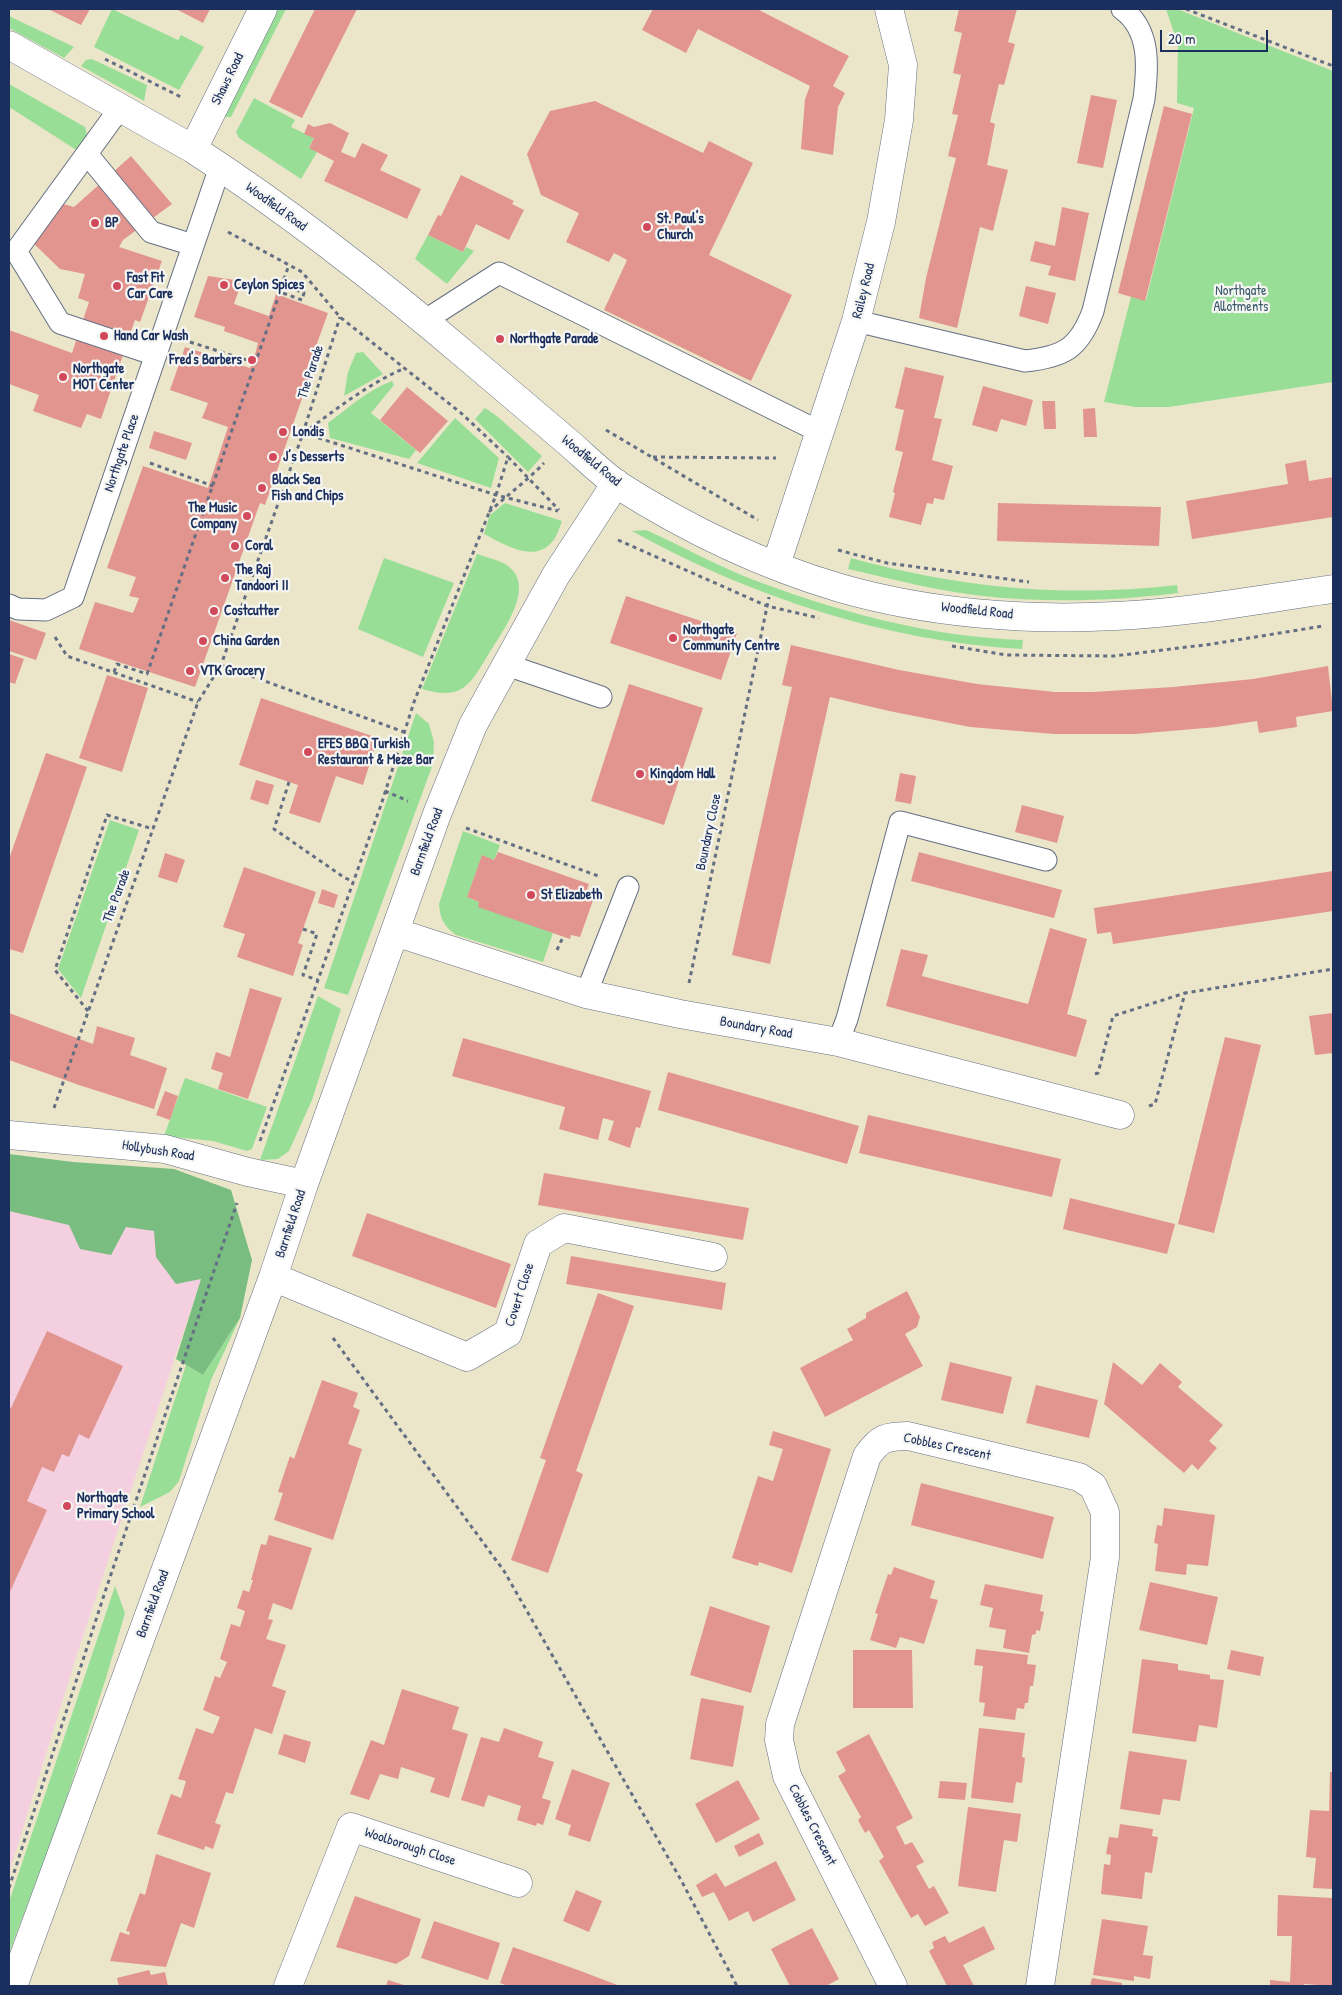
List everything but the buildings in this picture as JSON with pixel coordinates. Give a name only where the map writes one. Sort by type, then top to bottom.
[{"type":"street","name":"Shaws Road","points":[[193,150],[263,9]]},
{"type":"street","name":"Railey Road","points":[[776,565],[856,321],[881,222],[899,120],[903,65],[887,9]]},
{"type":"street","name":"Woodfield Road","points":[[9,45],[193,150],[335,249],[424,321],[616,483],[704,535],[776,565],[841,588],[921,605],[1008,615],[1067,618],[1177,611],[1333,589]]},
{"type":"street","name":"Barnfield Road","points":[[13,1986],[273,1277],[304,1184],[437,814],[472,725],[556,576],[616,483]]},
{"type":"street","name":"Boundary Road","points":[[395,932],[586,994],[680,1014],[838,1042],[1120,1115]]},
{"type":"street","name":"Hollybush Road","points":[[9,1135],[166,1149],[248,1172],[304,1184]]},
{"type":"street","name":"Covert Close","points":[[273,1277],[467,1357],[508,1333],[538,1244],[564,1228],[712,1257]]},
{"type":"street","name":"Cobbles Crescent","points":[[893,1986],[787,1776],[778,1740],[780,1724],[866,1456],[875,1445],[887,1437],[908,1436],[1079,1477],[1093,1486],[1105,1512],[1105,1557],[1040,1986]]},
{"type":"street","name":"Woolborough Close","points":[[288,1986],[351,1827],[518,1883]]},
{"type":"lane","points":[[856,321],[1025,361],[1044,359],[1061,354],[1077,340],[1088,325],[1093,311],[1144,99],[1148,67],[1142,36],[1133,17],[1122,9]]},
{"type":"lane","points":[[120,108],[16,250],[60,323],[156,355]]},
{"type":"lane","points":[[86,154],[151,232],[193,245]]},
{"type":"lane","name":"Northgate Place","points":[[46,610],[73,597],[220,167]]},
{"type":"lane","points":[[424,321],[500,273],[820,432]]},
{"type":"lane","points":[[9,606],[46,610]]},
{"type":"lane","points":[[507,665],[601,697]]},
{"type":"lane","points":[[838,1042],[847,1019],[900,822],[1046,860]]},
{"type":"lane","points":[[586,994],[628,887]]},
{"type":"path","points":[[1186,9],[1333,66]]},
{"type":"path","points":[[203,218],[302,272],[340,317],[461,413],[561,511],[496,495],[303,433]]},
{"type":"path","points":[[114,672],[116,664],[147,674],[280,292],[302,300],[304,294],[282,284],[289,265]]},
{"type":"path","name":"The Parade","points":[[43,1139],[198,702],[221,665],[303,433],[340,317]]},
{"type":"path","points":[[164,333],[253,362]]},
{"type":"path","points":[[303,433],[348,400],[405,368]]},
{"type":"path","points":[[487,514],[505,497],[529,479],[566,440],[591,421],[786,537],[887,563],[1032,582]]},
{"type":"path","points":[[9,1888],[102,1602],[248,1172],[385,791],[414,702],[496,495],[508,457]]},
{"type":"path","points":[[652,457],[811,458]]},
{"type":"path","points":[[172,471],[213,486]]},
{"type":"path","name":"Boundary Close","points":[[680,1014],[690,980],[776,565]]},
{"type":"path","points":[[46,610],[56,638],[67,656],[198,702]]},
{"type":"path","points":[[221,665],[404,732]]},
{"type":"path","points":[[289,782],[274,829],[345,878],[353,881]]},
{"type":"path","points":[[385,791],[464,827],[628,887]]},
{"type":"path","points":[[88,1011],[55,970],[107,815],[153,829]]},
{"type":"path","points":[[303,929],[317,934],[303,975],[318,980]]},
{"type":"path","points":[[1091,1076],[1098,1073],[1113,1016],[1185,993],[1333,969]]},
{"type":"path","points":[[680,982],[690,980],[699,983]]},
{"type":"path","points":[[1120,1115],[1155,1104],[1185,993]]},
{"type":"path","points":[[330,1334],[504,1571],[681,1880],[738,1986]]},
{"type":"shaded area","name":"Northgate Primary School","points":[[9,1181],[202,1201],[201,1279],[77,1654],[9,1873]]},
{"type":"green space","points":[[112,9],[178,40],[181,35],[204,47],[179,90],[94,47]]},
{"type":"green space","points":[[275,9],[286,9],[231,117],[225,117],[222,112]]},
{"type":"green space","name":"Northgate Allotments","points":[[1166,9],[1177,9],[1333,71],[1333,382],[1169,407],[1136,407],[1104,402],[1131,297],[1146,300],[1194,108],[1177,103],[1178,44]]},
{"type":"green space","points":[[9,16],[74,47],[64,58],[9,28]]},
{"type":"green space","points":[[92,59],[147,85],[144,101],[81,66],[86,60]]},
{"type":"green space","points":[[9,84],[85,127],[87,134],[78,151],[9,107]]},
{"type":"green space","points":[[254,98],[295,120],[291,127],[314,138],[309,147],[317,152],[301,179],[239,138],[236,132]]},
{"type":"green space","points":[[428,235],[463,252],[466,247],[474,251],[447,284],[415,259]]},
{"type":"green space","points":[[363,352],[383,374],[344,396],[348,372],[356,353]]},
{"type":"green space","points":[[392,381],[394,385],[371,413],[416,450],[409,459],[330,438],[328,423],[366,394]]},
{"type":"green space","points":[[485,408],[542,456],[528,472],[475,419]]},
{"type":"green space","points":[[455,418],[499,458],[491,488],[417,463]]},
{"type":"green space","points":[[505,503],[562,521],[554,540],[541,550],[533,552],[507,546],[484,534],[490,515]]},
{"type":"green space","points":[[646,530],[746,577],[813,601],[917,628],[952,634],[1023,640],[1022,649],[971,645],[921,637],[870,626],[820,612],[723,576],[632,531]]},
{"type":"green space","points":[[477,554],[497,560],[513,571],[518,581],[519,592],[512,616],[480,669],[468,684],[458,691],[448,693],[438,693],[422,689]]},
{"type":"green space","points":[[384,558],[454,583],[423,657],[358,629]]},
{"type":"green space","points":[[851,558],[932,577],[1013,588],[1094,590],[1177,585],[1178,593],[1130,598],[1080,600],[1031,600],[983,596],[932,588],[848,569]]},
{"type":"green space","points":[[416,713],[429,724],[434,742],[433,764],[348,995],[324,988]]},
{"type":"green space","points":[[110,820],[139,830],[81,998],[58,969]]},
{"type":"green space","points":[[463,831],[500,845],[494,860],[482,856],[467,897],[553,933],[543,962],[456,935],[443,922],[439,904]]},
{"type":"green space","points":[[318,996],[341,1009],[312,1100],[289,1151],[278,1159],[260,1160]]},
{"type":"green space","points":[[185,1078],[267,1107],[252,1149],[247,1151],[213,1141],[164,1136]]},
{"type":"green space","points":[[9,1154],[73,1162],[174,1169],[231,1190],[252,1260],[240,1318],[203,1375],[176,1359],[201,1279],[176,1284],[156,1257],[154,1231],[126,1227],[111,1255],[80,1249],[69,1225],[9,1211]]},
{"type":"green space","points":[[240,1318],[211,1380],[179,1481],[170,1492],[140,1507],[186,1365],[203,1375]]},
{"type":"green space","points":[[115,1586],[125,1613],[106,1678],[58,1824],[9,1953],[9,1902]]},
{"type":"place","name":"BP","points":[[95,223]]},
{"type":"place","name":"St. Paul's Church","points":[[647,227]]},
{"type":"place","name":"Ceylon Spices","points":[[224,285]]},
{"type":"place","name":"Fast Fit Car Care","points":[[117,286]]},
{"type":"place","name":"Hand Car Wash","points":[[104,336]]},
{"type":"place","name":"Northgate Parade","points":[[500,339]]},
{"type":"place","name":"Fred's Barbers","points":[[252,360]]},
{"type":"place","name":"Northgate MOT Center","points":[[63,377]]},
{"type":"place","name":"Londis","points":[[283,432]]},
{"type":"place","name":"J’s Desserts","points":[[273,457]]},
{"type":"place","name":"Black Sea Fish and Chips","points":[[262,488]]},
{"type":"place","name":"The Music Company","points":[[247,516]]},
{"type":"place","name":"Coral","points":[[235,546]]},
{"type":"place","name":"The Raj Tandoori II","points":[[225,578]]},
{"type":"place","name":"Costcutter","points":[[214,611]]},
{"type":"place","name":"Northgate Community Centre","points":[[673,638]]},
{"type":"place","name":"China Garden","points":[[203,641]]},
{"type":"place","name":"VTK Grocery","points":[[190,671]]},
{"type":"place","name":"EFES BBQ Turkish Restaurant & Meze Bar","points":[[308,752]]},
{"type":"place","name":"Kingdom Hall","points":[[640,774]]},
{"type":"place","name":"St Elizabeth","points":[[531,895]]},
{"type":"place","name":"Northgate Primary School","points":[[67,1506]]}]
